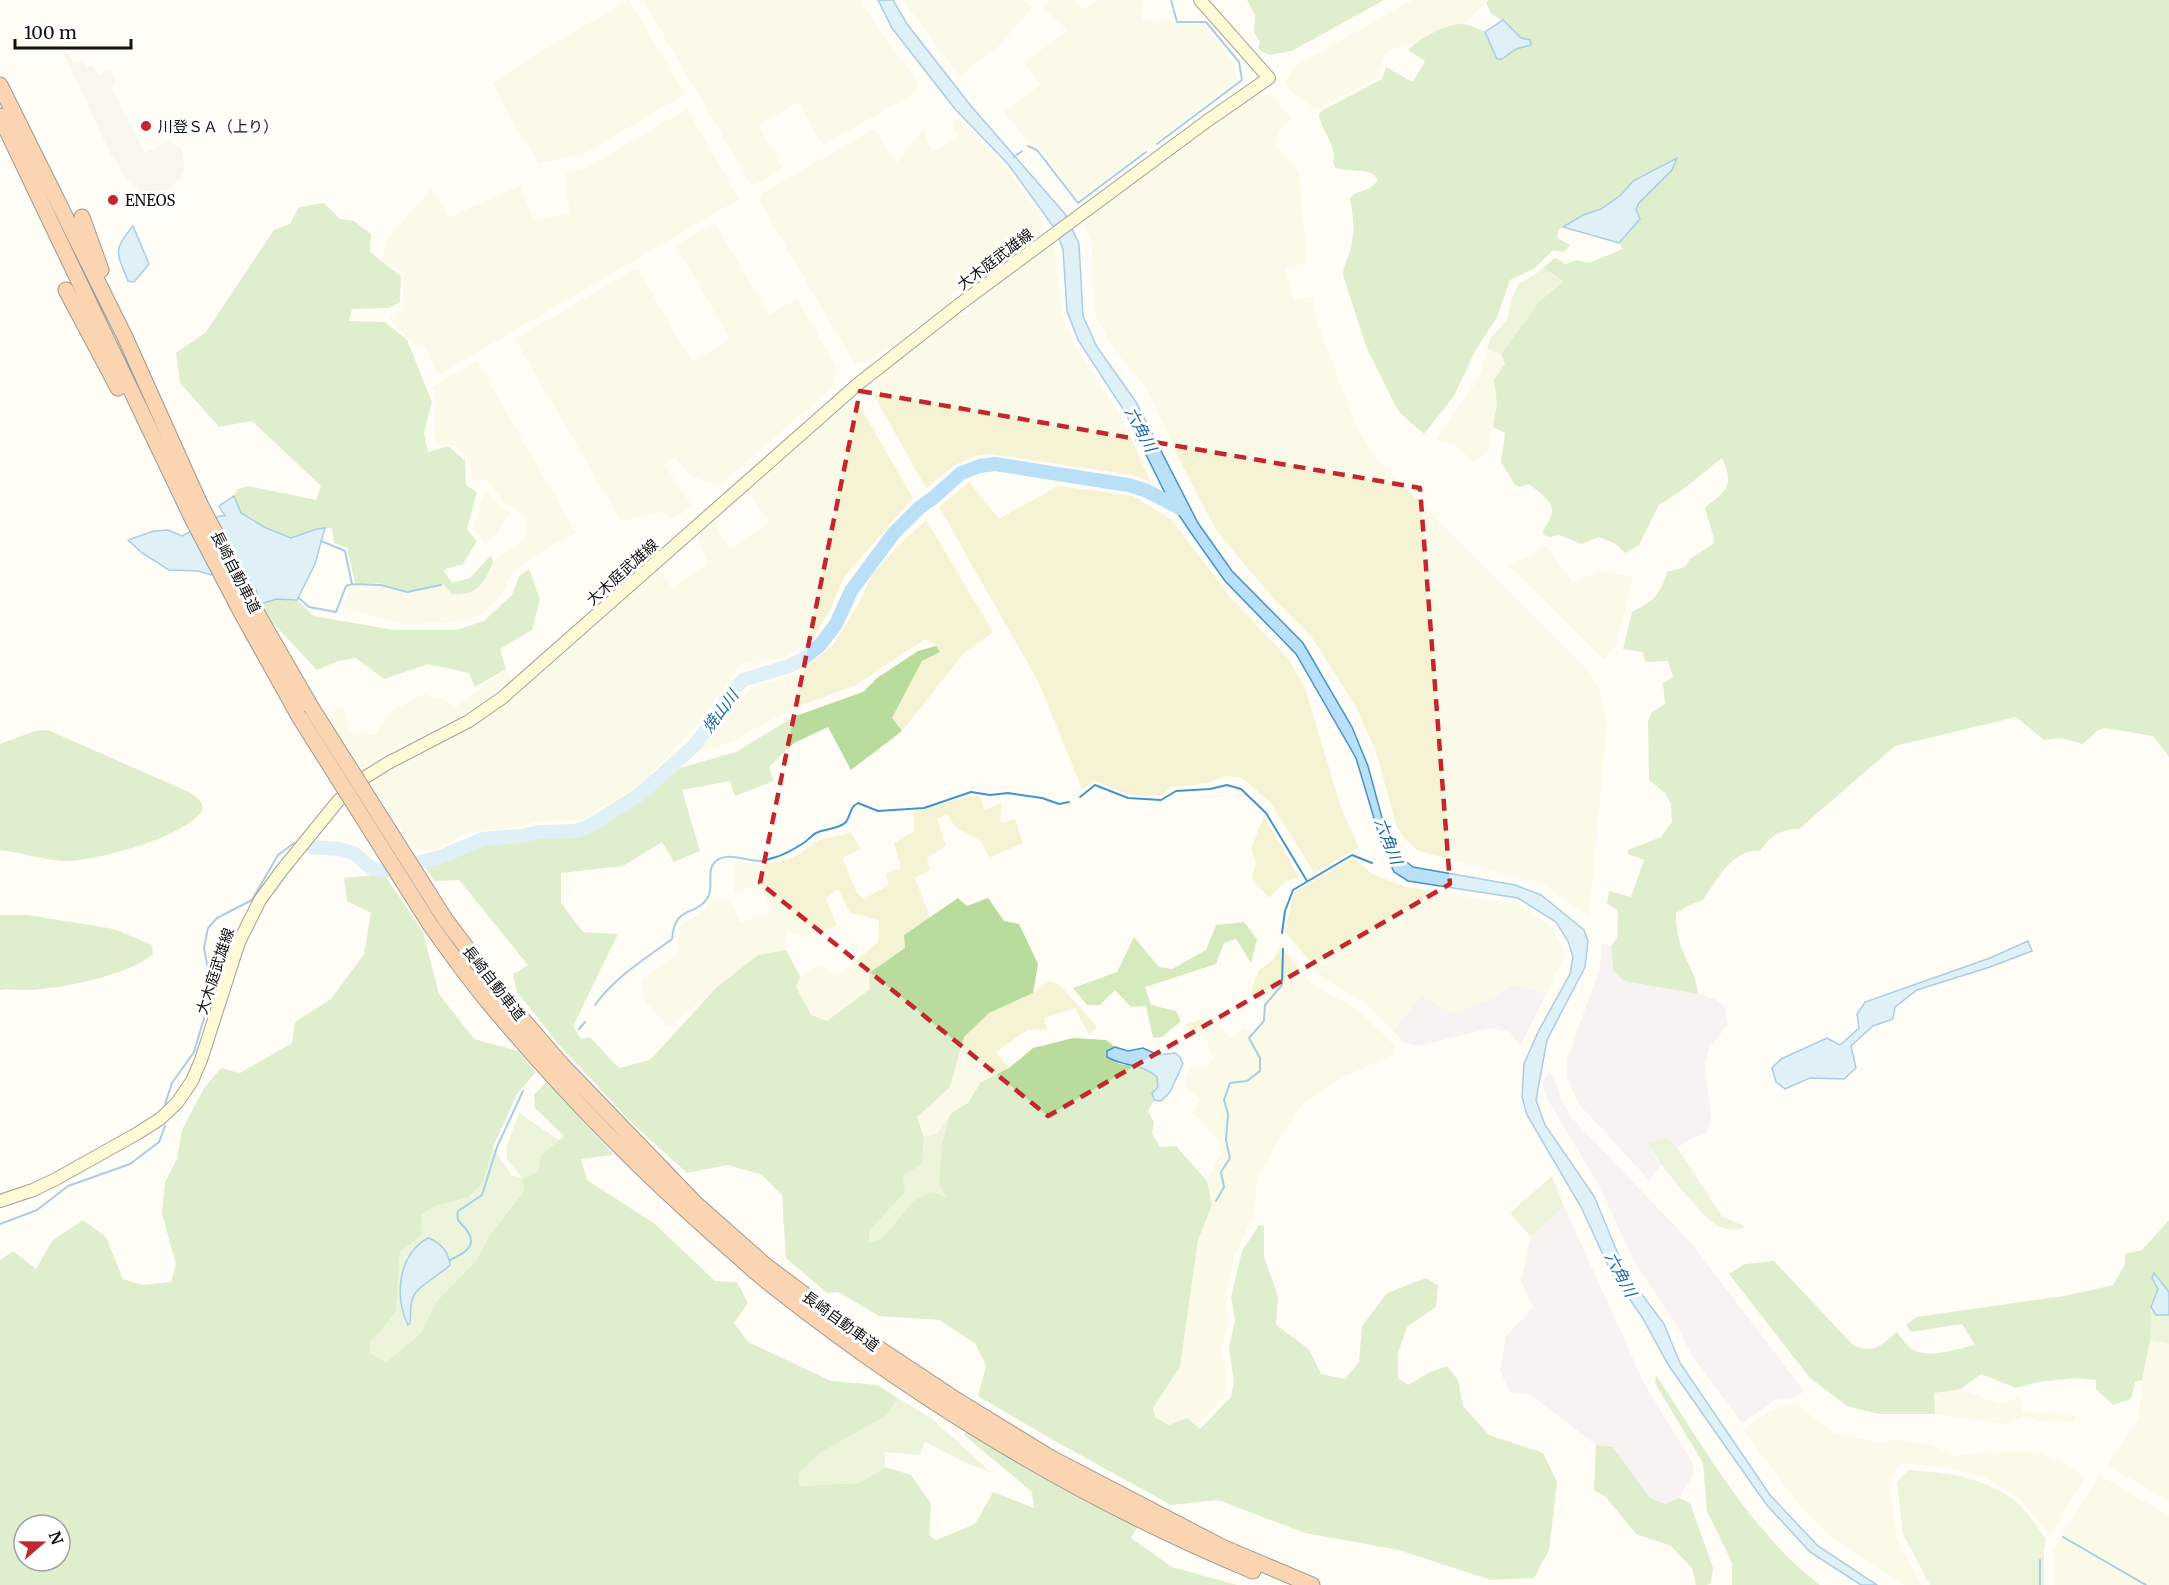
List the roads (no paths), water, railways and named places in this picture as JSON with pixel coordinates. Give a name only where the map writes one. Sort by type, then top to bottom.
[{"type":"highway","name":"長崎自動車道","points":[[0,85],[125,337],[199,502],[306,712]]},
{"type":"highway","name":"長崎自動車道","points":[[0,116],[192,518],[241,612],[487,1001],[548,1071],[615,1142],[690,1214],[773,1287],[862,1352],[955,1415],[1047,1470],[1140,1520],[1286,1585]]},
{"type":"highway","points":[[82,217],[125,337]]},
{"type":"highway","points":[[66,290],[144,435],[192,518]]},
{"type":"highway","name":"長崎自動車道","points":[[438,922],[562,1065],[695,1203],[765,1265],[854,1332],[958,1401],[1051,1458],[1222,1547],[1312,1585]]},
{"type":"main road","name":"大木庭武雄線","points":[[0,1201],[33,1190],[56,1179],[138,1133],[160,1119],[177,1103],[192,1082],[201,1060],[239,942],[250,917],[282,870],[338,801],[364,778],[388,762],[470,721],[502,698],[858,384],[960,304],[1207,121],[1269,78],[1200,0]]},
{"type":"water","name":"六角川","points":[[878,0],[893,0],[907,24],[971,106],[1065,214],[1079,244],[1083,316],[1097,347],[1136,402],[1198,523],[1232,571],[1303,643],[1352,727],[1368,766],[1385,829],[1399,856],[1413,867],[1515,885],[1541,895],[1584,930],[1588,941],[1585,967],[1547,1040],[1536,1100],[1545,1125],[1594,1196],[1626,1273],[1664,1324],[1680,1363],[1770,1495],[1818,1546],[1877,1585],[1861,1585],[1810,1552],[1766,1504],[1669,1366],[1642,1317],[1612,1274],[1581,1207],[1527,1115],[1522,1097],[1524,1064],[1538,1032],[1570,974],[1573,957],[1568,941],[1556,922],[1518,898],[1408,881],[1394,872],[1382,845],[1356,758],[1296,654],[1225,581],[1191,533],[1167,497],[1125,412],[1078,340],[1067,311],[1063,249],[1055,229],[1008,164],[955,109],[892,28]]},
{"type":"water","points":[[1503,20],[1521,38],[1530,40],[1531,45],[1516,49],[1502,59],[1497,59],[1485,32]]},
{"type":"water","points":[[1677,158],[1672,170],[1639,203],[1636,209],[1640,219],[1619,243],[1563,227],[1583,215],[1601,209],[1621,195],[1633,181]]},
{"type":"water","points":[[133,226],[149,264],[134,282],[128,281],[118,252],[122,241]]},
{"type":"water","points":[[234,496],[241,513],[266,528],[291,538],[325,528],[315,564],[297,600],[276,599],[261,604],[255,587],[198,571],[169,570],[142,553],[128,540],[154,531],[168,530],[182,536],[219,516],[225,516],[219,506]]},
{"type":"water","points":[[2028,941],[2032,951],[1917,990],[1895,1007],[1893,1019],[1873,1026],[1851,1046],[1856,1068],[1844,1079],[1810,1078],[1785,1089],[1776,1082],[1772,1068],[1781,1059],[1827,1038],[1840,1045],[1859,1028],[1857,1014],[1865,1002],[1990,958]]},
{"type":"water","points":[[1115,1047],[1128,1051],[1143,1048],[1158,1055],[1175,1053],[1180,1057],[1183,1064],[1170,1092],[1161,1101],[1154,1100],[1152,1093],[1158,1087],[1157,1077],[1145,1069],[1107,1057],[1107,1051]]},
{"type":"water","points":[[428,1238],[443,1248],[450,1265],[423,1285],[414,1295],[408,1325],[401,1302],[402,1277],[410,1255]]},
{"type":"water","points":[[2154,1273],[2169,1292],[2169,1315],[2156,1315],[2151,1307],[2158,1289],[2152,1278]]},
{"type":"waterway","points":[[1157,144],[1242,80],[1239,62],[1206,22],[1177,22],[1171,0]]},
{"type":"waterway","points":[[1028,146],[1037,150],[1078,203],[1146,152]]},
{"type":"waterway","points":[[1014,157],[1022,151]]},
{"type":"waterway","name":"焼山川","points":[[311,847],[354,853],[371,868],[385,871],[440,857],[483,839],[539,832],[576,831],[586,828],[639,795],[694,746],[733,690],[743,680],[789,666],[803,659],[820,645],[836,624],[851,591],[894,533],[920,507],[961,473],[980,466],[995,464],[1128,485],[1145,490],[1180,508]]},
{"type":"waterway","points":[[321,541],[345,551],[352,584],[381,585],[407,592],[441,585]]},
{"type":"waterway","points":[[299,598],[309,607],[336,612],[346,586],[352,584]]},
{"type":"waterway","points":[[1080,797],[1095,785],[1128,798],[1161,800],[1176,791],[1210,789],[1227,785],[1241,789],[1266,813],[1307,881]]},
{"type":"waterway","points":[[595,1005],[621,977],[672,939],[677,920],[682,915],[703,903],[710,893],[712,865],[720,859],[730,857],[761,861],[781,855],[816,833],[843,825],[853,807],[858,803],[878,811],[924,808],[971,792],[990,795],[1008,793],[1042,798],[1059,804],[1069,802]]},
{"type":"waterway","points":[[165,1104],[172,1083],[194,1052],[210,998],[211,985],[204,948],[208,928],[217,918],[252,900],[278,855],[294,843]]},
{"type":"waterway","points":[[1282,933],[1285,911],[1293,890],[1352,855],[1372,863]]},
{"type":"waterway","points":[[1216,1201],[1224,1187],[1221,1172],[1230,1158],[1226,1140],[1228,1114],[1224,1100],[1230,1083],[1247,1081],[1260,1071],[1260,1058],[1249,1038],[1264,1021],[1265,1005],[1282,985],[1283,949]]},
{"type":"waterway","points":[[579,1029],[585,1022]]},
{"type":"waterway","points":[[450,1260],[470,1246],[471,1237],[459,1221],[458,1211],[482,1195],[497,1147],[523,1091]]},
{"type":"waterway","points":[[0,1224],[37,1210],[68,1186],[130,1164],[159,1142],[165,1126]]},
{"type":"waterway","points":[[2063,1537],[2146,1585]]},
{"type":"waterway","points":[[2040,1560],[2040,1585]]},
{"type":"place","name":"川登ＳＡ（上り）","points":[[146,126]]},
{"type":"place","name":"ENEOS","points":[[113,200]]}]
